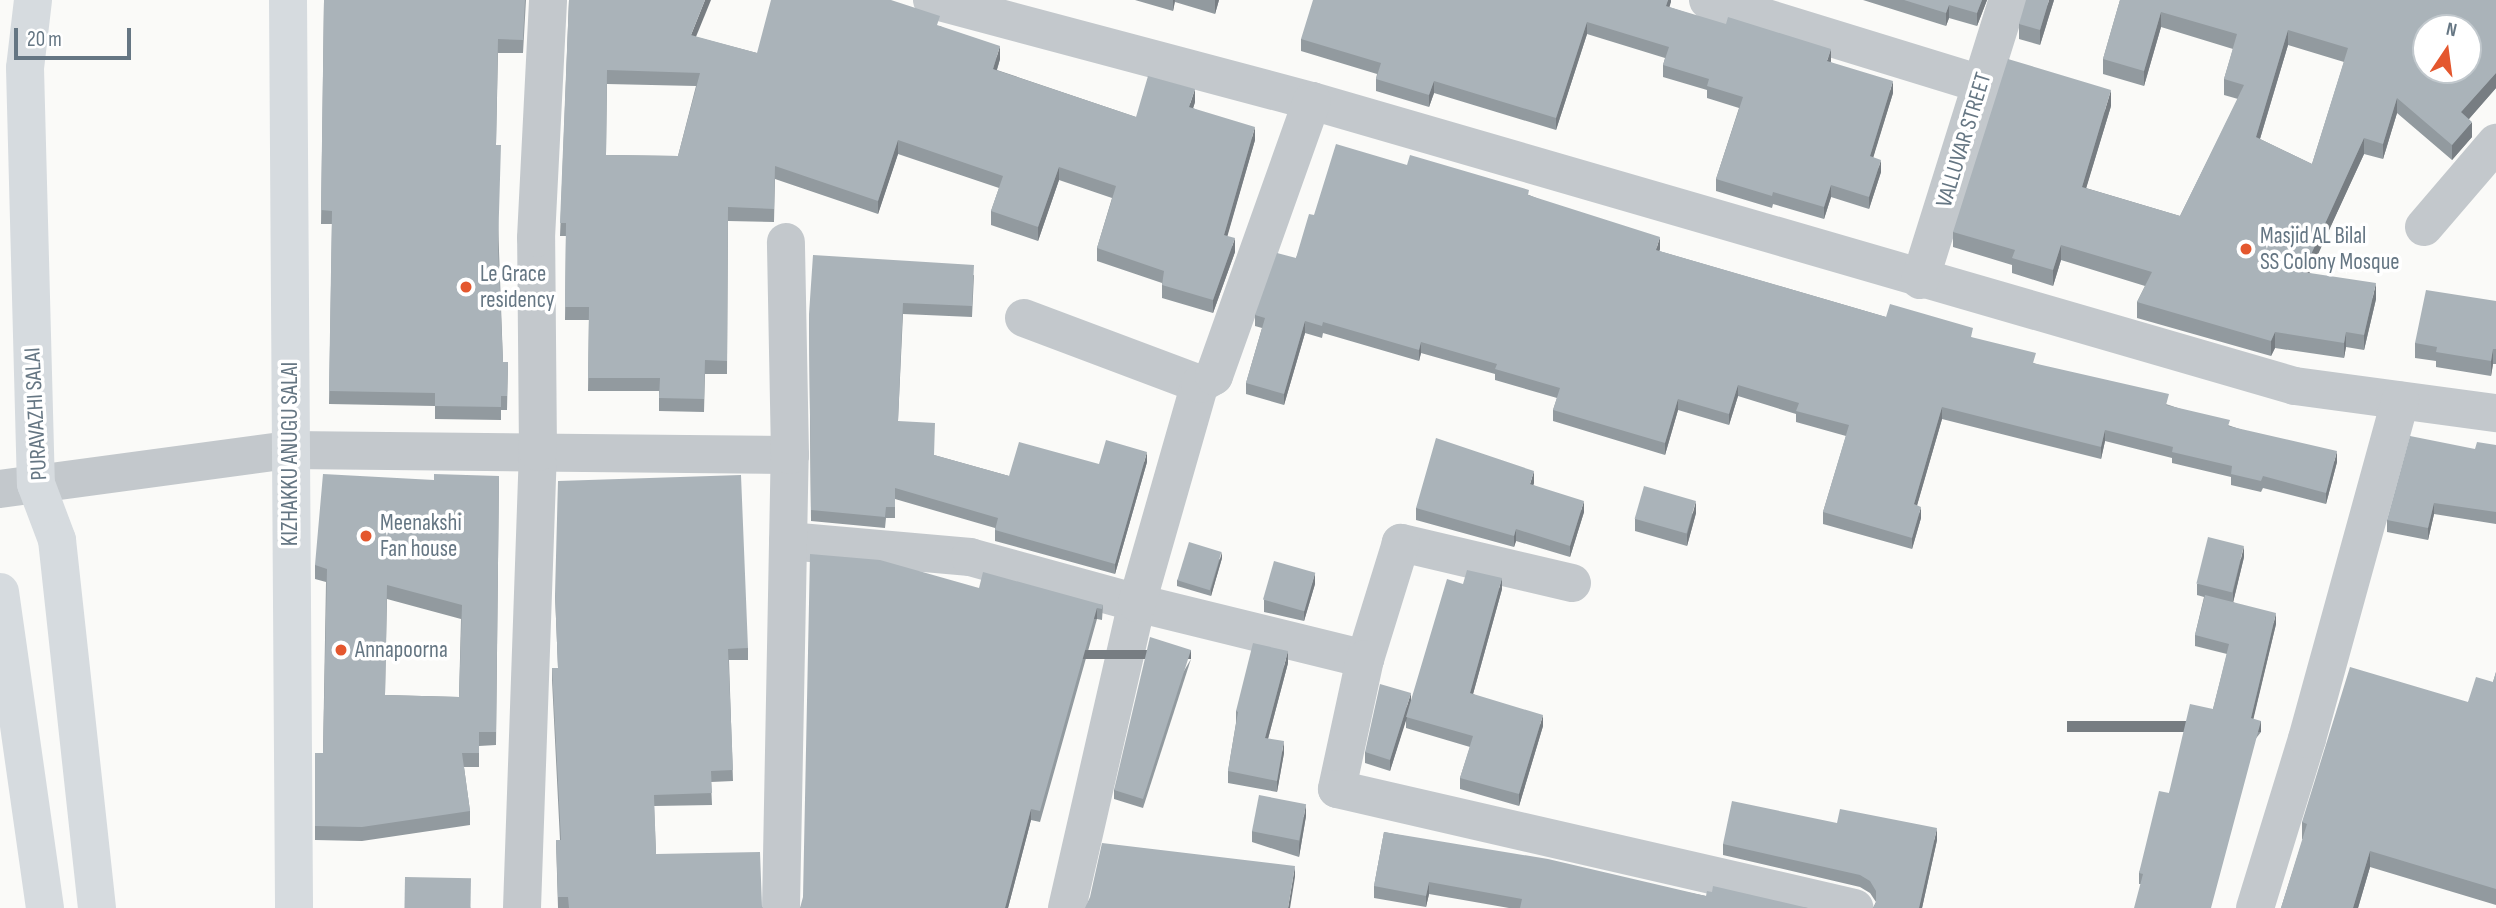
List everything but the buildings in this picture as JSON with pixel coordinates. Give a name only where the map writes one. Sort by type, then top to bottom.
[{"type":"main road","name":"PURAVAZHI SALAI","points":[[33,0],[24,68],[18,487],[57,540],[97,908]]},
{"type":"main road","name":"KIZHAKKU ANUGU SALAI","points":[[288,0],[294,908]]},
{"type":"main road","points":[[0,592],[45,908]]},
{"type":"street","points":[[522,908],[538,452],[536,238],[548,0]]},
{"type":"street","points":[[932,0],[1312,101],[1920,280],[2295,386],[2496,413]]},
{"type":"street","points":[[1709,0],[1981,84]]},
{"type":"street","name":"VALLUVAR STREET","points":[[1920,280],[2008,0]]},
{"type":"street","points":[[1067,908],[1137,603],[1200,384],[1214,376],[1312,101]]},
{"type":"street","points":[[2424,227],[2496,143]]},
{"type":"street","points":[[780,908],[790,455],[786,242]]},
{"type":"street","points":[[1024,318],[1200,384]]},
{"type":"street","points":[[2255,908],[2307,739],[2400,401]]},
{"type":"street","points":[[18,487],[289,450],[790,455]]},
{"type":"street","points":[[788,541],[970,557],[1137,603],[1365,659]]},
{"type":"street","points":[[1572,583],[1401,542],[1365,659],[1337,789],[1855,908]]},
{"type":"place","name":"Masjid AL Bilal SS Colony Mosque","points":[[2246,249]]},
{"type":"place","name":"Le Grace residency","points":[[466,287]]},
{"type":"place","name":"Meenakshi Fan house","points":[[366,536]]},
{"type":"place","name":"Annapoorna","points":[[341,650]]}]
